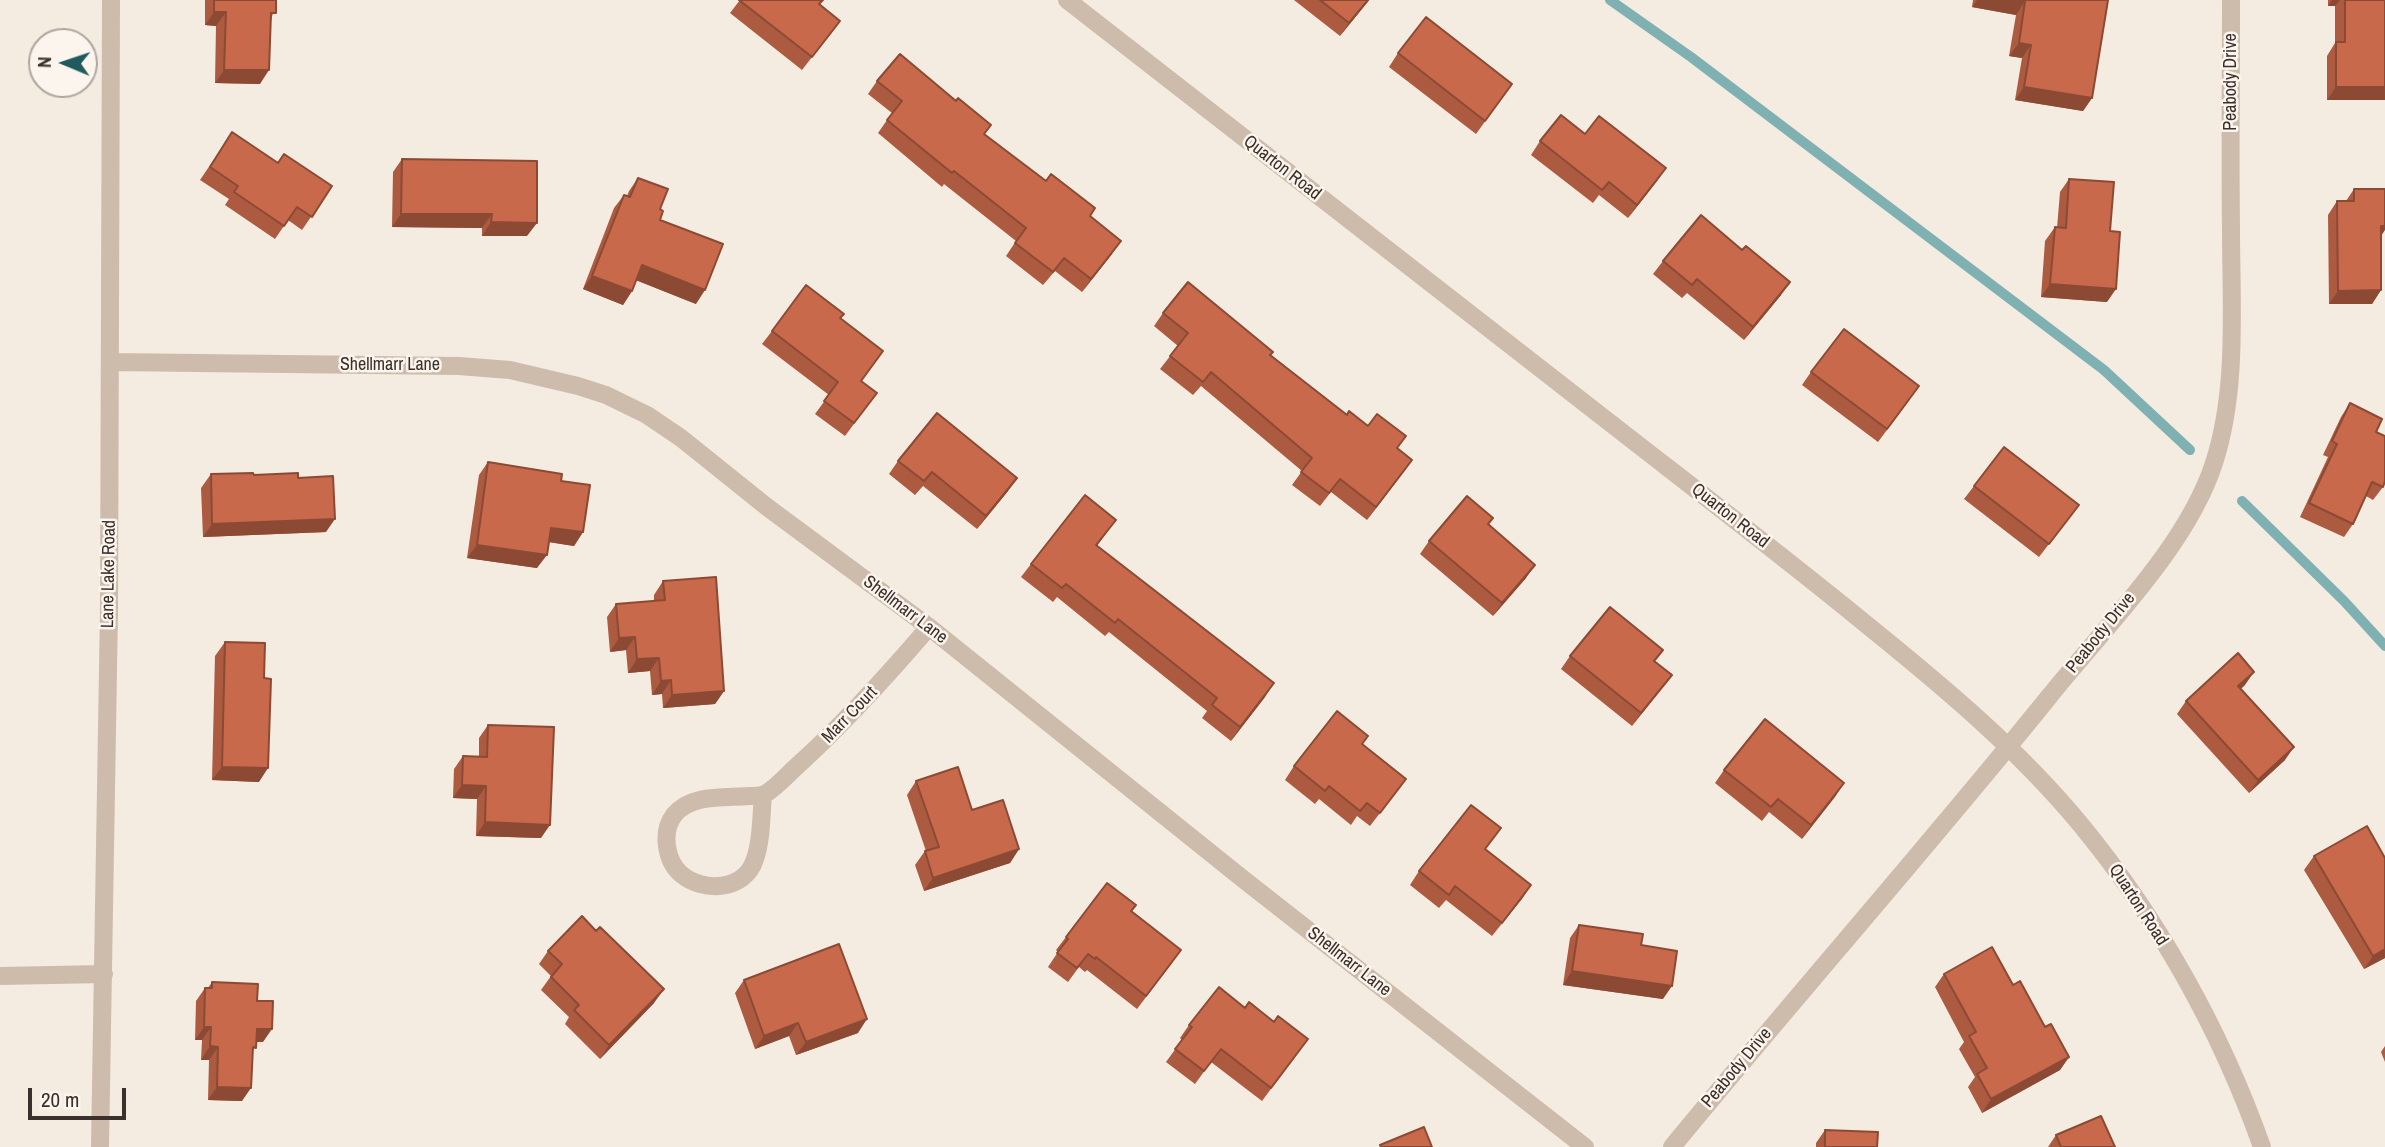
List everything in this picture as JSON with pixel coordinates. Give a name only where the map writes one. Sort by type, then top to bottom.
[{"type":"street","name":"Lane Lake Road","points":[[100,1147],[111,362],[111,0]]},
{"type":"street","name":"Quarton Road","points":[[1067,0],[1831,596],[1942,686],[2009,747],[2080,823],[2150,920],[2194,993],[2228,1061],[2262,1147]]},
{"type":"street","name":"Peabody Drive","points":[[1672,1147],[2009,747],[2185,526],[2214,463],[2223,428],[2231,317],[2231,0]]},
{"type":"street","name":"Shellmarr Lane","points":[[111,362],[459,366],[510,370],[578,386],[647,415],[929,627],[1232,871],[1585,1147]]},
{"type":"street","name":"Marr Court","points":[[763,795],[827,739],[929,627]]},
{"type":"street","points":[[763,795],[755,861],[745,875],[731,885],[713,888],[692,882],[678,872],[668,856],[667,835],[673,817],[687,803],[763,795]]},
{"type":"street","points":[[0,976],[104,974]]},
{"type":"building","points":[[214,0],[276,0],[276,13],[271,13],[269,70],[224,70],[226,12],[214,12]]},
{"type":"building","points":[[739,0],[823,0],[819,4],[840,21],[812,57]]},
{"type":"building","points":[[1320,0],[1368,0],[1349,23]]},
{"type":"building","points":[[2016,0],[2108,0],[2092,98],[2024,87],[2031,45],[2019,43],[2025,1]]},
{"type":"building","points":[[2345,0],[2385,0],[2385,87],[2336,87],[2336,42],[2345,42]]},
{"type":"building","points":[[1426,17],[1512,84],[1485,121],[1398,53]]},
{"type":"building","points":[[900,54],[956,101],[958,98],[991,125],[984,134],[1046,181],[1051,174],[1095,208],[1090,216],[1121,241],[1091,279],[1064,258],[1053,272],[1015,243],[1026,228],[887,120],[902,101],[877,81]]},
{"type":"building","points":[[1561,115],[1585,134],[1599,116],[1666,168],[1637,205],[1609,182],[1602,190],[1540,141]]},
{"type":"building","points":[[232,132],[278,163],[284,154],[332,186],[312,217],[297,207],[284,226],[234,192],[238,186],[210,167]]},
{"type":"building","points":[[402,159],[537,161],[537,223],[491,222],[492,214],[401,214]]},
{"type":"building","points":[[638,178],[668,189],[660,209],[663,211],[660,220],[723,244],[705,290],[642,265],[632,291],[592,276],[624,195],[630,197]]},
{"type":"building","points":[[2069,179],[2114,182],[2110,231],[2120,232],[2116,289],[2050,284],[2055,227],[2066,228]]},
{"type":"building","points":[[2354,189],[2385,189],[2385,226],[2381,226],[2381,290],[2338,291],[2337,201],[2354,201]]},
{"type":"building","points":[[1701,215],[1742,250],[1746,246],[1790,282],[1753,327],[1697,279],[1692,285],[1663,261]]},
{"type":"building","points":[[1188,282],[1273,352],[1270,355],[1347,415],[1349,411],[1368,426],[1377,414],[1406,436],[1397,448],[1412,460],[1376,507],[1340,479],[1329,493],[1301,472],[1312,458],[1211,372],[1203,382],[1170,356],[1188,333],[1163,313]]},
{"type":"building","points":[[806,285],[844,314],[840,318],[883,351],[861,381],[877,393],[854,423],[824,401],[838,382],[772,331]]},
{"type":"building","points":[[1844,329],[1919,386],[1887,429],[1811,372]]},
{"type":"building","points":[[2350,403],[2382,419],[2376,432],[2385,436],[2383,487],[2372,482],[2353,524],[2309,503],[2337,444],[2332,441]]},
{"type":"building","points":[[937,413],[1017,478],[986,516],[932,472],[924,481],[898,461]]},
{"type":"building","points":[[2004,447],[2079,505],[2049,544],[1974,486]]},
{"type":"building","points":[[488,462],[562,474],[561,481],[590,485],[583,532],[551,528],[547,555],[477,545]]},
{"type":"building","points":[[298,473],[298,478],[333,476],[335,519],[212,524],[211,474]]},
{"type":"building","points":[[1085,495],[1116,520],[1096,545],[1274,683],[1240,727],[1212,705],[1217,698],[1118,619],[1115,623],[1066,584],[1062,588],[1031,564]]},
{"type":"building","points":[[1467,496],[1493,518],[1488,524],[1535,565],[1502,603],[1429,541]]},
{"type":"building","points":[[716,577],[724,691],[672,695],[671,680],[661,681],[659,658],[637,659],[635,637],[619,638],[616,604],[665,600],[663,581]]},
{"type":"building","points":[[1610,607],[1663,650],[1654,661],[1672,675],[1641,713],[1570,656]]},
{"type":"building","points":[[225,642],[265,643],[264,678],[271,679],[268,768],[222,767]]},
{"type":"building","points":[[2238,653],[2254,672],[2238,686],[2294,747],[2258,780],[2186,701]]},
{"type":"building","points":[[1337,711],[1368,736],[1362,744],[1406,779],[1380,813],[1367,803],[1360,811],[1329,786],[1325,791],[1294,766]]},
{"type":"building","points":[[1765,719],[1844,783],[1811,825],[1778,799],[1771,807],[1724,770]]},
{"type":"building","points":[[488,725],[554,727],[550,825],[485,822],[486,786],[462,785],[463,756],[487,757]]},
{"type":"building","points":[[958,767],[972,810],[1003,800],[1019,849],[933,878],[925,851],[939,847],[916,781]]},
{"type":"building","points":[[1471,805],[1501,828],[1485,849],[1531,885],[1502,923],[1455,886],[1449,895],[1419,871]]},
{"type":"building","points":[[2367,826],[2385,858],[2385,949],[2373,956],[2314,856]]},
{"type":"building","points":[[1107,883],[1136,905],[1131,911],[1181,950],[1146,996],[1096,957],[1095,959],[1088,954],[1077,968],[1057,953]]},
{"type":"building","points":[[582,916],[596,931],[600,927],[664,989],[609,1045],[574,1010],[579,1005],[551,977],[562,964],[548,951]]},
{"type":"building","points":[[1579,925],[1643,934],[1641,945],[1677,951],[1672,986],[1572,971]]},
{"type":"building","points":[[839,944],[867,1019],[806,1042],[798,1023],[764,1036],[744,980]]},
{"type":"building","points":[[1992,947],[2013,985],[2020,981],[2045,1027],[2051,1024],[2069,1057],[1991,1099],[1977,1074],[1987,1068],[1969,1036],[1976,1032],[1944,974]]},
{"type":"building","points":[[212,982],[258,984],[257,1001],[273,1001],[272,1029],[257,1029],[256,1048],[253,1047],[251,1088],[217,1087],[218,1047],[210,1046],[211,1027],[204,1027],[205,988],[212,988]]},
{"type":"building","points":[[1219,987],[1245,1008],[1249,1002],[1274,1022],[1278,1016],[1308,1039],[1271,1088],[1221,1049],[1204,1071],[1175,1049],[1192,1027],[1189,1025]]},
{"type":"building","points":[[2101,1116],[2115,1147],[2061,1147],[2056,1135]]},
{"type":"building","points":[[1424,1127],[1432,1147],[1380,1145]]},
{"type":"building","points":[[1825,1130],[1878,1132],[1877,1147],[1825,1147]]},
{"type":"waterway","points":[[1610,0],[1691,57],[2104,370],[2190,450]]},
{"type":"waterway","points":[[2242,501],[2344,601],[2385,646]]}]
